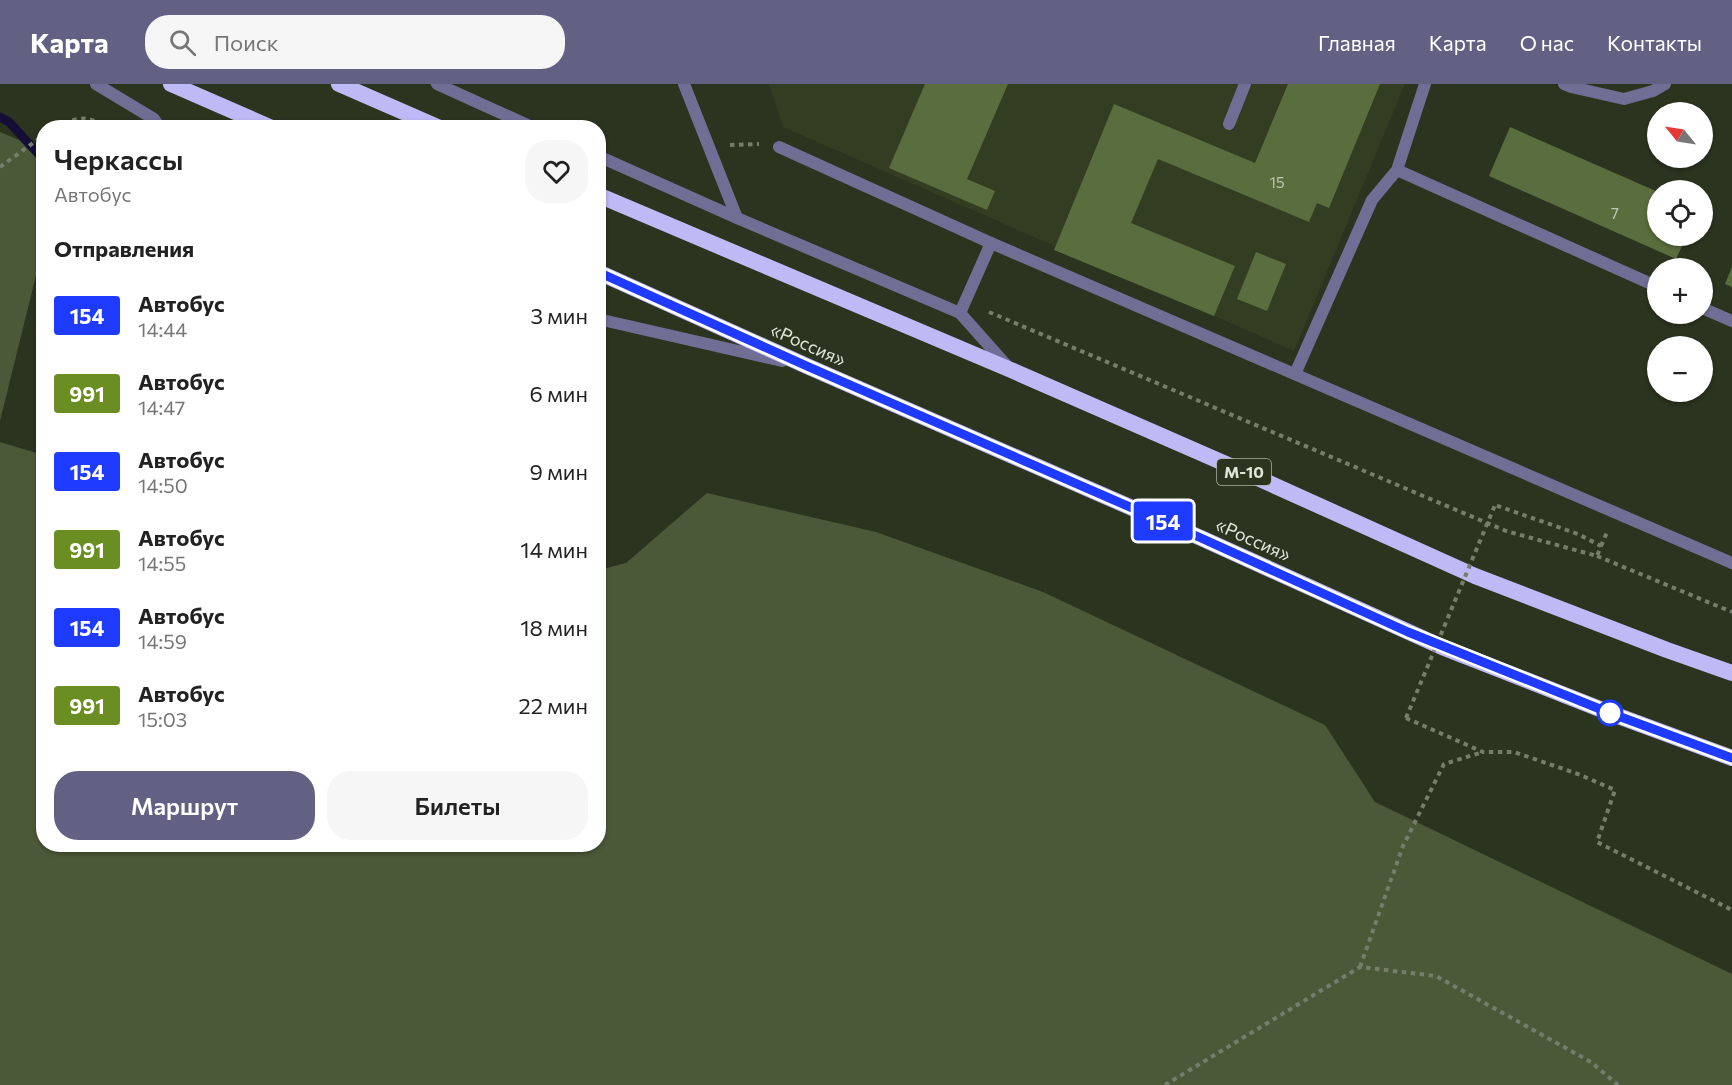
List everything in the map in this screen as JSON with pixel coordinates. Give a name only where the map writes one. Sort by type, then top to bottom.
[{"type":"highway","points":[[171,84],[254,120]]},
{"type":"highway","points":[[339,84],[422,120]]},
{"type":"highway","name":"М-10","points":[[606,198],[1011,370],[1474,576],[1657,647],[1732,673]]},
{"type":"highway","name":"«Россия»","points":[[606,276],[1442,646],[1610,713],[1732,758]]},
{"type":"street","points":[[96,84],[155,120]]},
{"type":"street","points":[[437,84],[516,120]]},
{"type":"street","points":[[684,84],[737,218]]},
{"type":"street","points":[[1295,375],[1372,200],[1397,170],[1425,84]]},
{"type":"street","points":[[1569,85],[1624,99],[1653,91],[1665,84]]},
{"type":"street","points":[[1229,124],[1241,85]]},
{"type":"street","points":[[779,147],[991,243],[1732,563]]},
{"type":"street","points":[[606,160],[737,218],[963,308],[1011,370]]},
{"type":"street","points":[[1397,170],[1647,282]]},
{"type":"street","points":[[963,308],[991,243]]},
{"type":"street","points":[[1713,313],[1732,321]]},
{"type":"street","points":[[606,321],[809,367]]},
{"type":"path","points":[[74,120],[78,118],[88,120]]},
{"type":"path","points":[[0,167],[36,140]]},
{"type":"path","points":[[708,146],[764,144],[779,147]]},
{"type":"path","points":[[963,308],[1506,531],[1597,556],[1732,612]]},
{"type":"path","points":[[1483,752],[1406,718],[1495,505],[1578,534],[1601,546],[1597,556]]},
{"type":"path","points":[[1360,967],[1403,846],[1444,764],[1483,752],[1514,752],[1578,774],[1615,790],[1597,843],[1732,910]]},
{"type":"path","points":[[1165,1085],[1360,967],[1436,976],[1591,1062],[1618,1085]]},
{"type":"shaded area","points":[[769,84],[1405,84],[1294,351],[783,127]]},
{"type":"shaded area","points":[[0,132],[36,147],[36,275],[0,421]]},
{"type":"shaded area","points":[[0,442],[36,453],[36,852],[606,852],[606,568],[626,563],[707,493],[876,532],[1043,592],[1325,725],[1375,802],[1732,974],[1732,1085],[0,1085]]},
{"type":"building","points":[[925,84],[1008,84],[967,179],[995,191],[987,210],[889,168]]},
{"type":"building","points":[[1288,84],[1380,84],[1329,208],[1317,203],[1309,222],[1158,159],[1131,223],[1235,266],[1214,316],[1054,250],[1114,104],[1255,163]]},
{"type":"building","points":[[1510,127],[1647,187],[1647,246],[1682,246],[1676,258],[1674,258],[1489,176]]},
{"type":"building","points":[[1256,252],[1286,264],[1267,311],[1237,299]]},
{"type":"building","points":[[1732,267],[1732,287],[1725,284]]},
{"type":"waterway","points":[[0,117],[9,122],[36,151]]},
{"type":"bus line","name":"154","points":[[606,276],[1201,538],[1408,632],[1610,713],[1732,758]]}]
